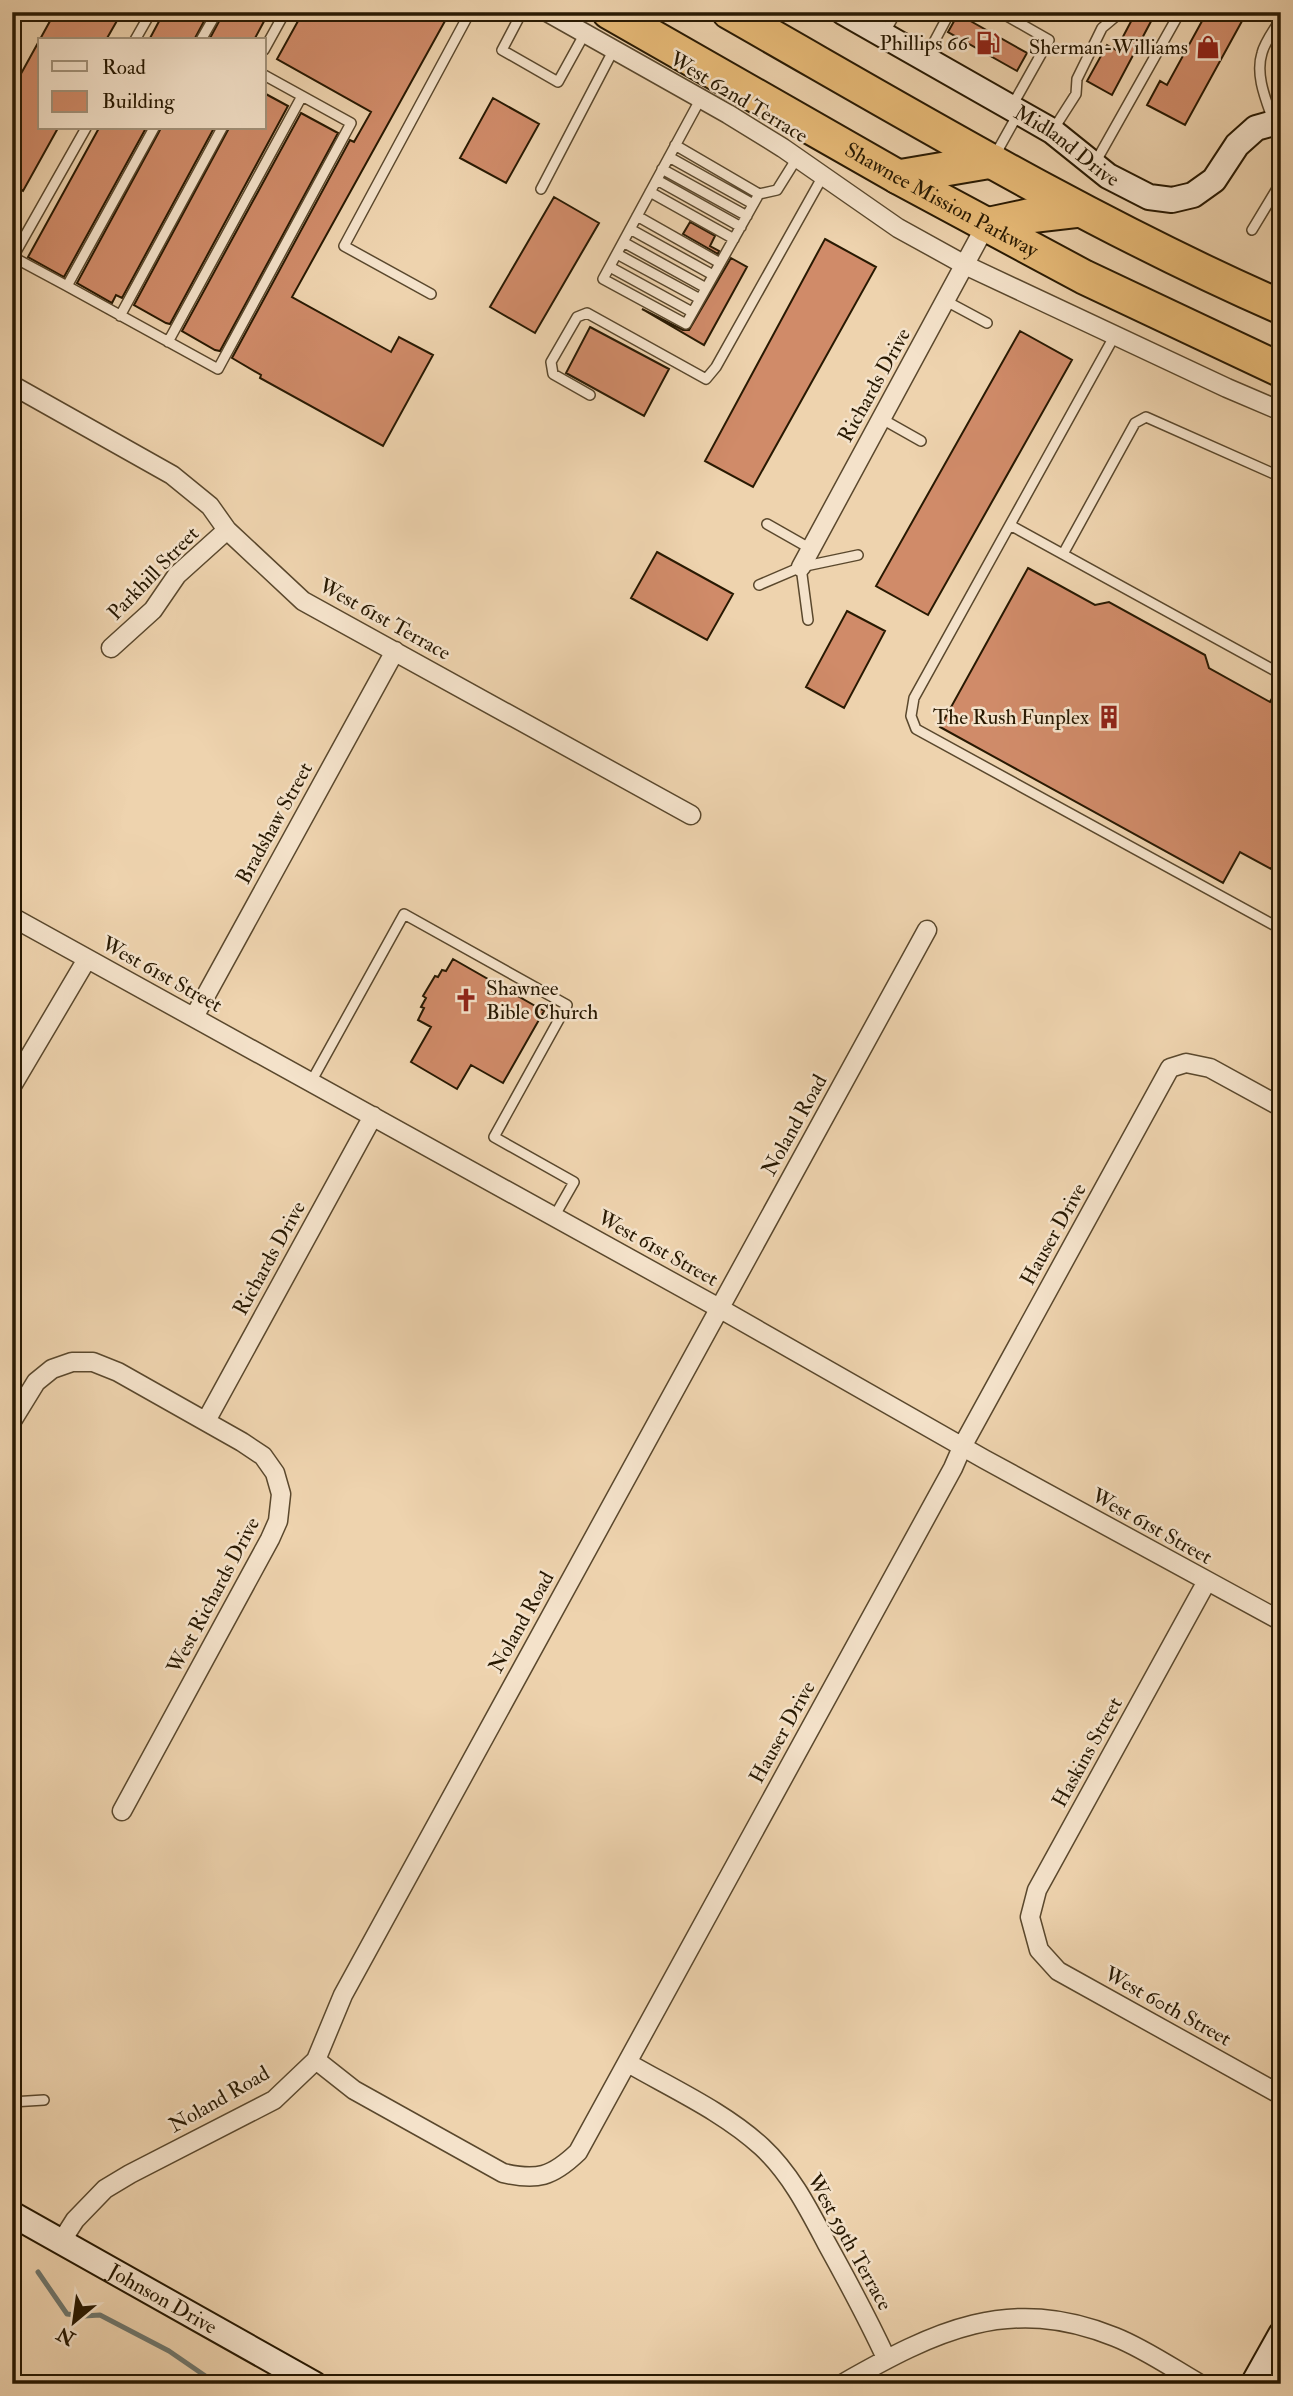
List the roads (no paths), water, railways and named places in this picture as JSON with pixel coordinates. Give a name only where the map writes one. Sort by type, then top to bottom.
[{"type":"highway","points":[[729,12],[1080,209],[1205,274],[1281,307]]},
{"type":"highway","name":"Shawnee Mission Parkway","points":[[597,23],[632,33],[1084,277],[1281,370]]},
{"type":"highway","points":[[898,177],[992,161]]},
{"type":"highway","points":[[986,225],[1080,209]]},
{"type":"street","points":[[547,12],[597,23]]},
{"type":"street","name":"Midland Drive","points":[[843,12],[1052,131],[1108,176],[1149,197],[1172,200],[1193,195],[1214,180],[1237,145],[1256,128],[1277,122]]},
{"type":"street","name":"West 62nd Terrace","points":[[632,33],[701,98],[797,158],[898,228],[965,265],[1281,411]]},
{"type":"street","name":"Richards Drive","points":[[801,567],[986,225]]},
{"type":"street","name":"West 61st Terrace","points":[[12,385],[172,475],[210,506],[228,530],[303,601],[691,815]]},
{"type":"street","name":"Parkhill Street","points":[[111,648],[153,610],[177,575],[228,530]]},
{"type":"street","name":"Bradshaw Street","points":[[194,1017],[395,651]]},
{"type":"street","name":"West 61st Street","points":[[12,917],[719,1308],[996,1466],[1281,1621]]},
{"type":"street","name":"Noland Road","points":[[61,2242],[75,2220],[105,2189],[274,2100],[316,2060],[343,1995],[927,930]]},
{"type":"street","points":[[12,1086],[87,959]]},
{"type":"street","name":"Hauser Drive","points":[[316,2060],[354,2090],[503,2173],[525,2178],[546,2175],[563,2166],[578,2152],[1170,1068],[1186,1063],[1210,1068],[1281,1107]]},
{"type":"street","name":"Richards Drive","points":[[206,1421],[373,1116]]},
{"type":"street","name":"West Richards Drive","points":[[12,1421],[36,1382],[52,1369],[72,1362],[93,1362],[206,1421],[263,1456],[275,1473],[281,1494],[278,1521],[122,1811]]},
{"type":"street","name":"Haskins Street","points":[[1039,1950],[1030,1917],[1037,1890],[1206,1581]]},
{"type":"street","name":"West 60th Street","points":[[1039,1950],[1058,1971],[1281,2095]]},
{"type":"street","name":"West 59th Terrace","points":[[628,2063],[735,2125],[763,2148],[782,2169],[801,2195],[866,2315],[886,2358]]},
{"type":"street","name":"Johnson Drive","points":[[12,2214],[314,2384]]},
{"type":"street","points":[[842,2384],[920,2342],[973,2323],[1007,2318],[1047,2319],[1083,2325],[1118,2338],[1200,2384]]},
{"type":"street","points":[[1253,2384],[1281,2334]]},
{"type":"lane","points":[[136,38],[151,12]]},
{"type":"lane","points":[[202,38],[217,12]]},
{"type":"lane","points":[[266,46],[285,12]]},
{"type":"lane","points":[[431,294],[344,246],[470,12]]},
{"type":"lane","points":[[522,12],[502,50],[558,82],[597,23]]},
{"type":"lane","points":[[883,35],[896,12]]},
{"type":"lane","points":[[925,59],[950,12]]},
{"type":"lane","points":[[992,161],[1049,40],[1000,12]]},
{"type":"lane","points":[[1052,131],[1076,94],[1077,79],[1102,28],[1121,12]]},
{"type":"lane","points":[[1094,165],[1180,12]]},
{"type":"lane","points":[[1277,122],[1262,90],[1259,68],[1262,53],[1281,18]]},
{"type":"lane","points":[[541,189],[632,33]]},
{"type":"lane","points":[[85,130],[13,257],[218,369],[351,123],[266,76]]},
{"type":"lane","points":[[168,342],[302,96]]},
{"type":"lane","points":[[701,98],[603,279],[685,324],[753,204],[760,194],[777,190],[797,158]]},
{"type":"lane","points":[[68,286],[153,130]]},
{"type":"lane","points":[[120,316],[221,130]]},
{"type":"lane","points":[[675,145],[760,194]]},
{"type":"lane","points":[[669,157],[753,204]]},
{"type":"lane","points":[[662,169],[747,216]]},
{"type":"lane","points":[[590,396],[553,374],[551,362],[577,317],[587,313],[706,379],[716,367],[823,176]]},
{"type":"lane","points":[[657,180],[741,227]]},
{"type":"lane","points":[[1252,230],[1281,182]]},
{"type":"lane","points":[[650,192],[734,239]]},
{"type":"lane","points":[[637,216],[720,263]]},
{"type":"lane","points":[[630,229],[713,275]]},
{"type":"lane","points":[[623,242],[706,288]]},
{"type":"lane","points":[[617,254],[700,299]]},
{"type":"lane","points":[[610,267],[692,312]]},
{"type":"lane","points":[[946,301],[987,323]]},
{"type":"lane","points":[[1115,335],[915,698],[911,716],[916,729],[1281,929]]},
{"type":"lane","points":[[1063,554],[1136,424],[1146,417],[1281,477]]},
{"type":"lane","points":[[881,419],[921,441]]},
{"type":"lane","points":[[767,524],[811,548]]},
{"type":"lane","points":[[1010,525],[1281,674]]},
{"type":"lane","points":[[759,585],[801,567],[858,555]]},
{"type":"lane","points":[[801,567],[808,620]]},
{"type":"lane","points":[[311,1082],[404,914],[416,920],[567,1005],[494,1138],[574,1182],[554,1217]]},
{"type":"lane","points":[[12,2102],[44,2100]]},
{"type":"waterway","points":[[38,2272],[67,2314],[100,2315],[169,2351],[217,2384]]},
{"type":"place","name":"Phillips 66","points":[[988,43]]},
{"type":"place","name":"Sherman-Williams","points":[[1208,47]]},
{"type":"place","name":"The Rush Funplex","points":[[1109,717]]},
{"type":"place","name":"Shawnee Bible Church","points":[[466,1000]]}]
